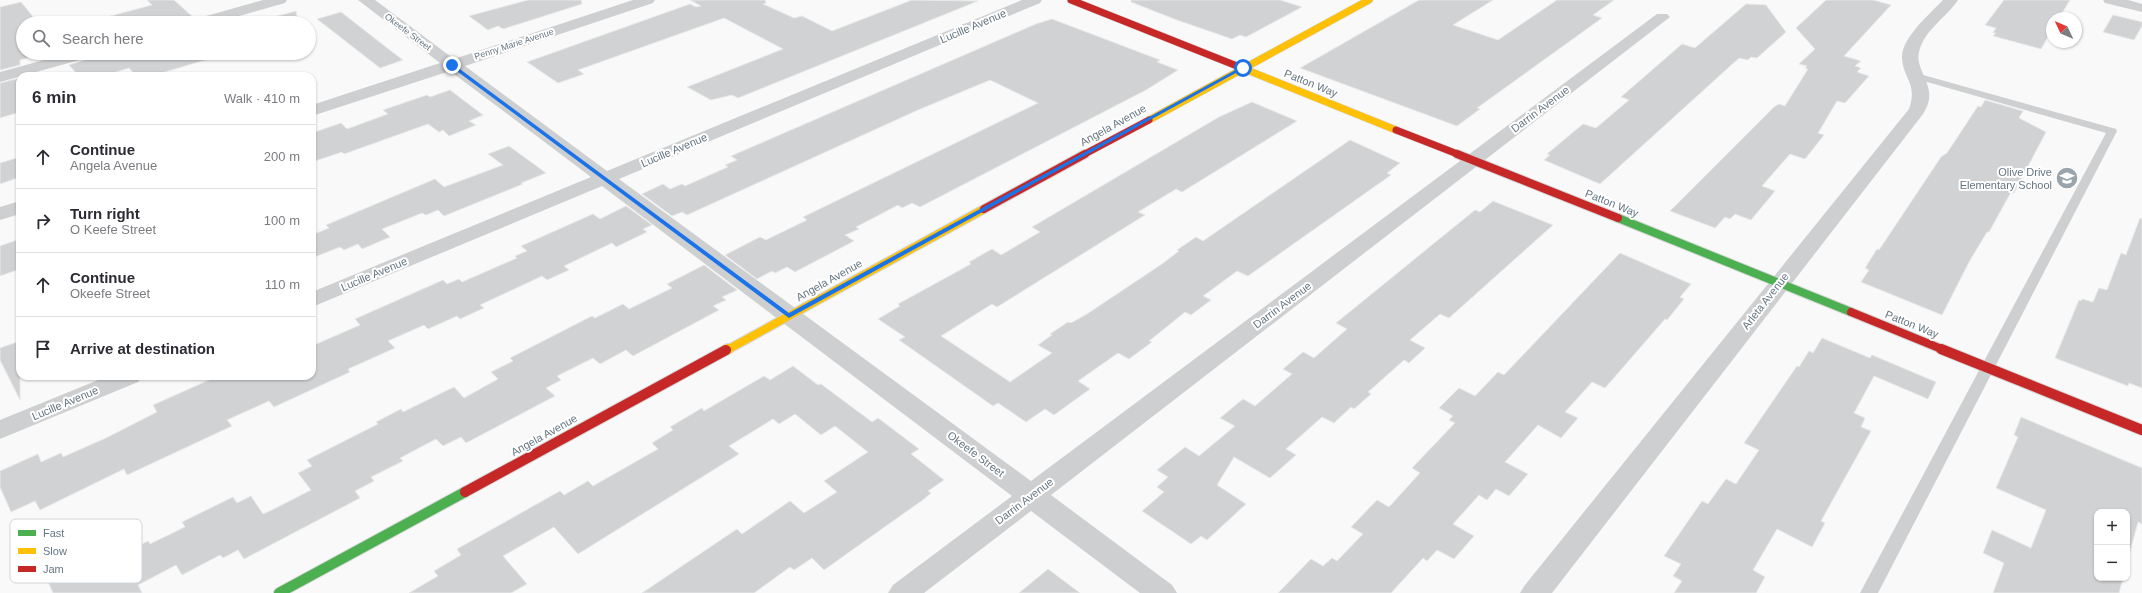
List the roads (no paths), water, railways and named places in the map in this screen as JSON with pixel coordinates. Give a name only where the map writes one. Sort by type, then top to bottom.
[{"type":"street","points":[[222,16],[280,0]]},
{"type":"street","name":"Okeefe Street","points":[[364,0],[1162,593]]},
{"type":"street","name":"Penny Marie Avenue","points":[[316,110],[648,0]]},
{"type":"street","name":"Lucille Avenue","points":[[316,298],[1035,0]]},
{"type":"street","name":"Patton Way","points":[[1071,0],[1780,283],[2142,430]]},
{"type":"street","name":"Angela Avenue","points":[[279,593],[1369,0]]},
{"type":"street","name":"Arleta Avenue","points":[[1535,593],[1917,110],[1920,100],[1920,86],[1911,65],[1910,52],[1914,42],[1951,0]]},
{"type":"street","points":[[2110,0],[2142,8]]},
{"type":"street","name":"Darrin Avenue","points":[[903,593],[1662,17]]},
{"type":"street","points":[[18,72],[62,60]]},
{"type":"street","points":[[0,77],[16,73]]},
{"type":"street","points":[[0,214],[16,208]]},
{"type":"street","name":"Lucille Avenue","points":[[0,430],[120,380]]},
{"type":"lane","points":[[1869,593],[1989,368],[2112,131],[1916,76]]},
{"type":"place","name":"Olive Drive Elementary School","points":[[2067,178]]}]
